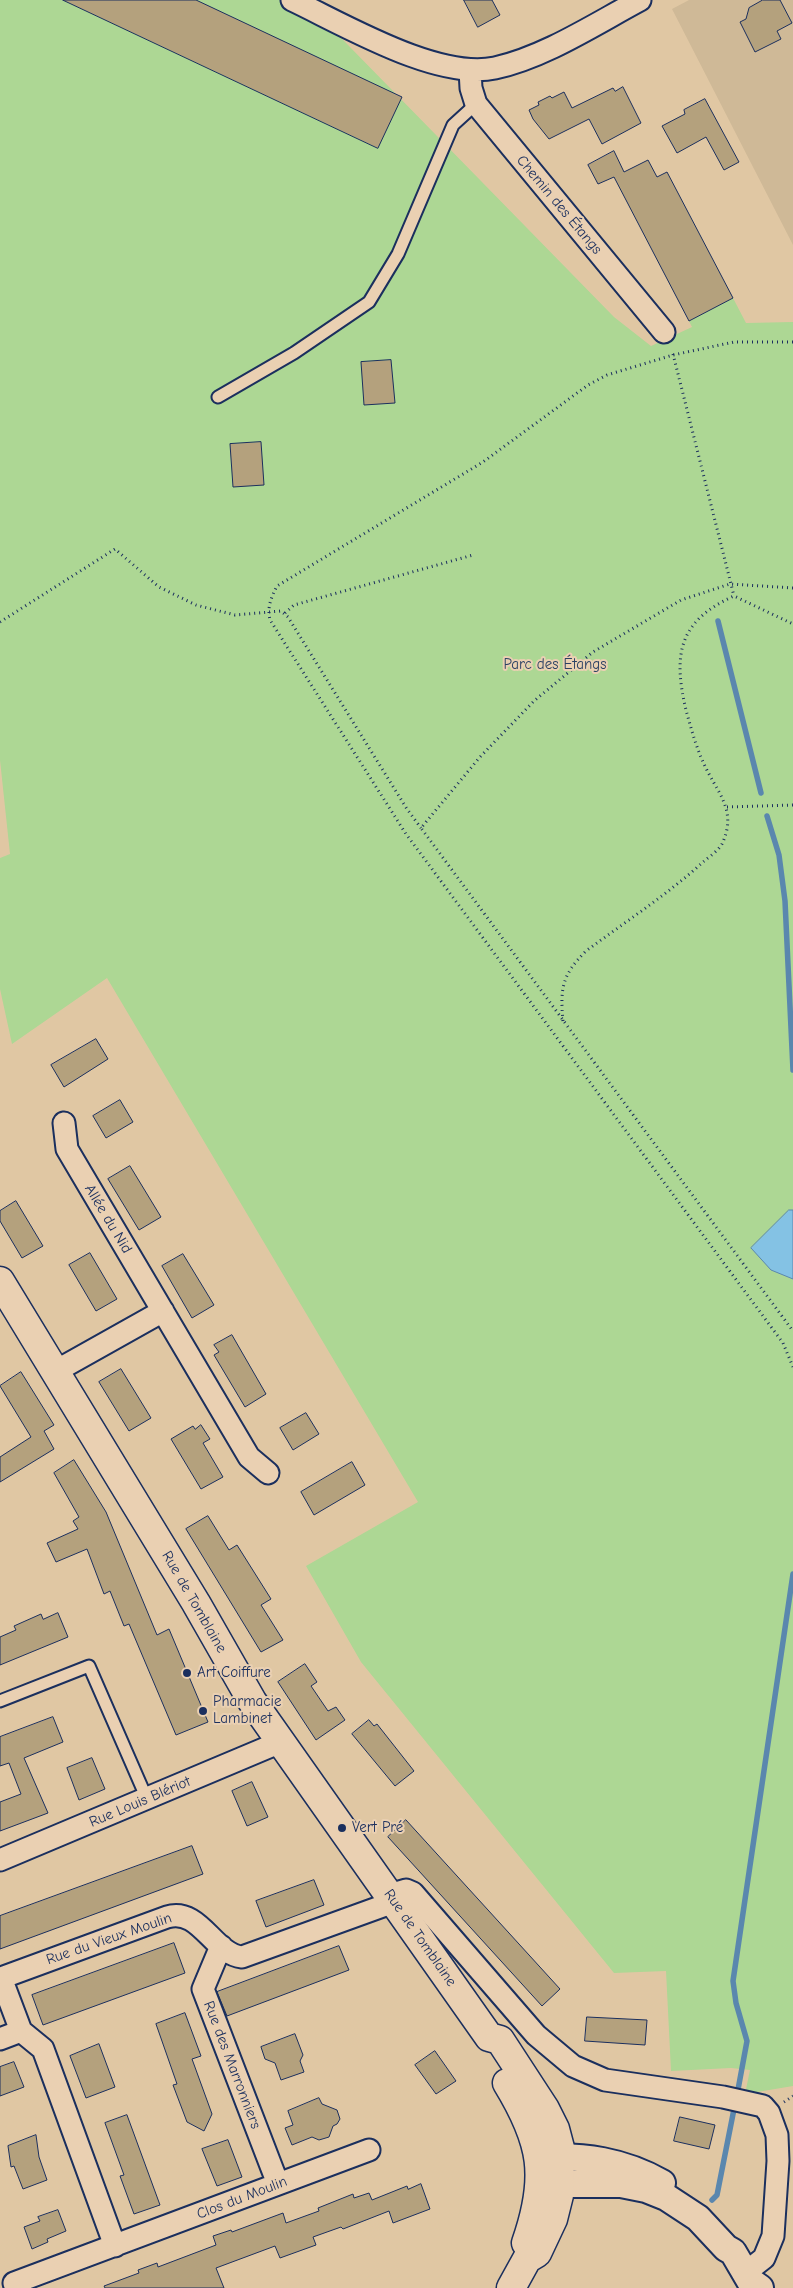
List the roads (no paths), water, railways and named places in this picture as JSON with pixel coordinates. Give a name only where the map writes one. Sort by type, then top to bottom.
[{"type":"main road","name":"Rue de Tomblaine","points":[[0,1281],[56,1371],[252,1700],[489,2037],[500,2040],[545,2109],[555,2129],[550,2171],[558,2202],[553,2219],[537,2254],[527,2259],[510,2288]]},
{"type":"street","points":[[292,0],[386,44],[436,64],[470,70],[496,68],[530,58],[630,2]]},
{"type":"street","name":"Chemin des Étangs","points":[[470,70],[471,88],[476,104],[664,332]]},
{"type":"street","name":"Allée du Nid","points":[[64,1123],[67,1149],[249,1457],[268,1473]]},
{"type":"street","points":[[56,1371],[162,1311]]},
{"type":"street","name":"Rue Louis Blériot","points":[[0,1860],[147,1800],[271,1746],[279,1740]]},
{"type":"street","name":"Rue du Vieux Moulin","points":[[21,2031],[1,1978],[174,1915],[184,1916],[192,1920],[234,1956],[249,1956],[392,1899],[406,1890],[413,1893],[536,2035],[572,2066],[605,2080],[723,2097],[763,2106],[774,2122],[778,2161],[773,2236],[764,2258],[747,2277]]},
{"type":"street","name":"Rue des Marronniers","points":[[221,1946],[203,1989],[278,2184]]},
{"type":"street","points":[[0,2039],[21,2031],[43,2049],[115,2246]]},
{"type":"street","name":"Clos du Moulin","points":[[14,2283],[369,2150]]},
{"type":"street","points":[[550,2171],[646,2189],[666,2197],[698,2218],[726,2248],[747,2277]]},
{"type":"lane","points":[[218,397],[294,353],[369,302],[398,254],[453,125],[476,104]]},
{"type":"lane","points":[[0,1700],[88,1666],[147,1800]]},
{"type":"water","points":[[789,1210],[793,1210],[793,1279],[771,1270],[751,1248]]},
{"type":"waterway","points":[[718,621],[761,793]]},
{"type":"waterway","points":[[767,816],[779,855],[785,901],[793,1070]]},
{"type":"waterway","points":[[737,2095],[747,2041],[736,2003],[733,1981],[793,1574]]},
{"type":"waterway","points":[[712,2200],[717,2195],[735,2104]]},
{"type":"place","name":"Art Coiffure","points":[[187,1673]]},
{"type":"place","name":"Pharmacie Lambinet","points":[[203,1711]]},
{"type":"place","name":"Vert Pré","points":[[342,1828]]},
{"type":"park label","name":"Parc des Étangs","points":[[555,665]]}]
